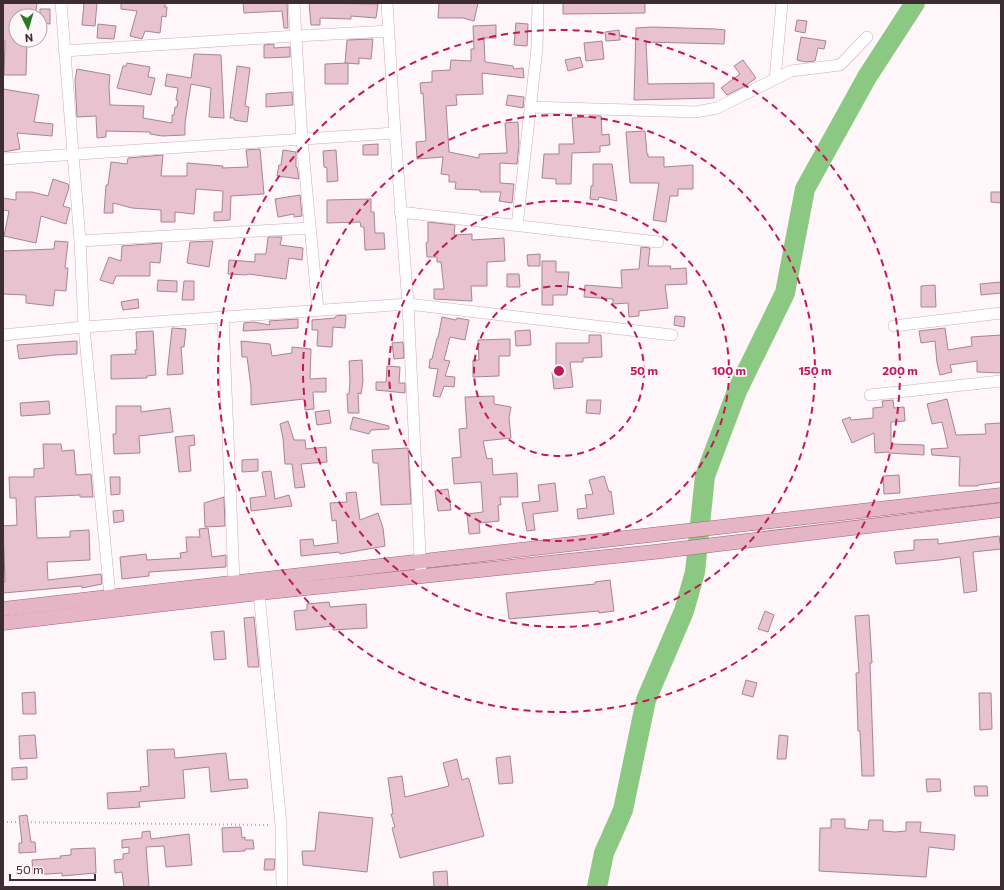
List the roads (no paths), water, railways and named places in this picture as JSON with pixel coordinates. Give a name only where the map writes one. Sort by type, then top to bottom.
[{"type":"main road","points":[[3,609],[234,581],[1001,495]]},
{"type":"main road","points":[[3,623],[258,593],[654,552],[1001,510]]},
{"type":"street","points":[[60,3],[80,241],[84,327],[110,596]]},
{"type":"street","points":[[294,3],[302,140],[318,310]]},
{"type":"street","points":[[388,3],[400,212],[408,304],[421,576]]},
{"type":"street","points":[[517,226],[537,48],[538,3]]},
{"type":"street","points":[[775,79],[782,3]]},
{"type":"street","points":[[64,51],[389,31]]},
{"type":"street","points":[[530,107],[696,112],[717,108],[791,71],[840,65],[866,37]]},
{"type":"street","points":[[3,159],[395,133]]},
{"type":"street","points":[[400,212],[658,242]]},
{"type":"street","points":[[80,241],[310,228]]},
{"type":"street","points":[[3,335],[84,327],[408,304],[672,335]]},
{"type":"street","points":[[894,326],[1001,313]]},
{"type":"street","points":[[222,317],[234,581]]},
{"type":"street","points":[[870,395],[1001,381]]},
{"type":"street","points":[[258,593],[281,825],[282,887]]},
{"type":"waterway","points":[[597,887],[604,853],[623,810],[646,700],[684,611],[695,572],[705,476],[737,391],[785,293],[805,189],[867,77],[915,3]]}]
